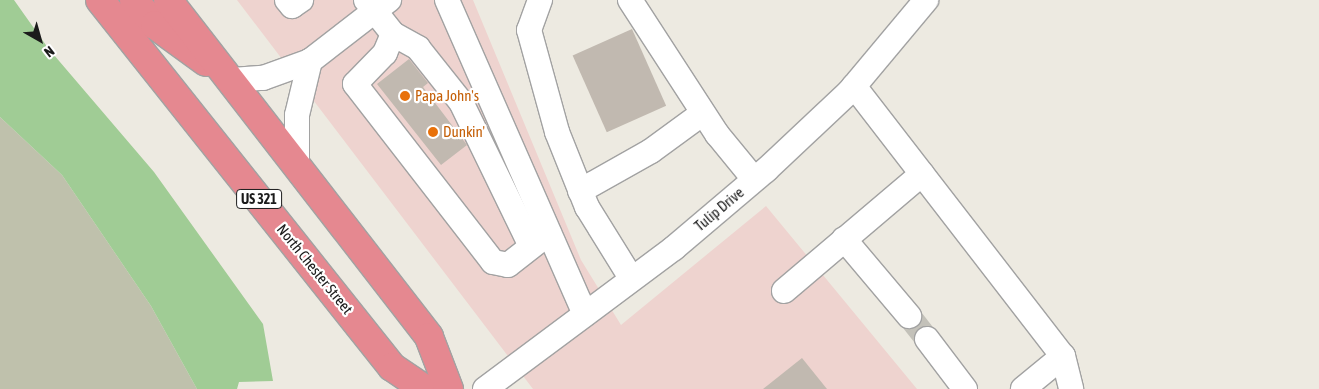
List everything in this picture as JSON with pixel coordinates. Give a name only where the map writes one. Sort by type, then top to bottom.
[{"type":"highway","name":"North Chester Street","points":[[100,0],[392,367],[425,389]]},
{"type":"highway","points":[[134,0],[155,25],[232,80]]},
{"type":"highway","points":[[168,0],[232,80],[428,337],[449,389]]},
{"type":"street","points":[[287,0],[292,6],[301,0]]},
{"type":"street","points":[[447,0],[540,240]]},
{"type":"street","points":[[540,0],[530,30],[534,61],[580,191],[631,278]]},
{"type":"street","points":[[630,0],[703,113],[754,179]]},
{"type":"street","name":"Tulip Drive","points":[[485,389],[631,278],[754,179],[854,86],[926,0]]},
{"type":"street","points":[[232,80],[270,76],[310,61],[376,4],[393,34],[418,48],[461,102],[540,240],[584,312]]},
{"type":"street","points":[[393,34],[385,53],[355,84],[493,262],[508,265],[540,240]]},
{"type":"street","points":[[297,166],[297,116],[310,61]]},
{"type":"street","points":[[854,86],[1062,356],[1071,389]]},
{"type":"street","points":[[580,191],[651,151],[703,113]]},
{"type":"street","points":[[784,291],[922,174]]},
{"type":"street","points":[[844,239],[909,316]]},
{"type":"street","points":[[927,340],[965,389]]},
{"type":"street","points":[[1023,389],[1062,356]]},
{"type":"shaded area","points":[[237,0],[473,0],[581,260],[621,325],[766,206],[917,389],[533,389]]},
{"type":"shaded area","points":[[0,117],[62,175],[151,306],[197,389],[0,389]]},
{"type":"green space","points":[[0,0],[14,0],[48,48],[154,172],[263,324],[273,381],[239,382],[237,389],[197,389],[151,306],[62,175],[0,117]]},
{"type":"building","points":[[632,29],[666,106],[607,132],[573,55]]},
{"type":"building","points":[[409,59],[428,83],[423,87],[467,145],[441,165],[377,84]]},
{"type":"building","points":[[802,358],[827,389],[763,389]]},
{"type":"tunnel","points":[[909,316],[927,339]]},
{"type":"place","name":"Papa John's","points":[[405,96]]},
{"type":"place","name":"Dunkin'","points":[[433,132]]}]
